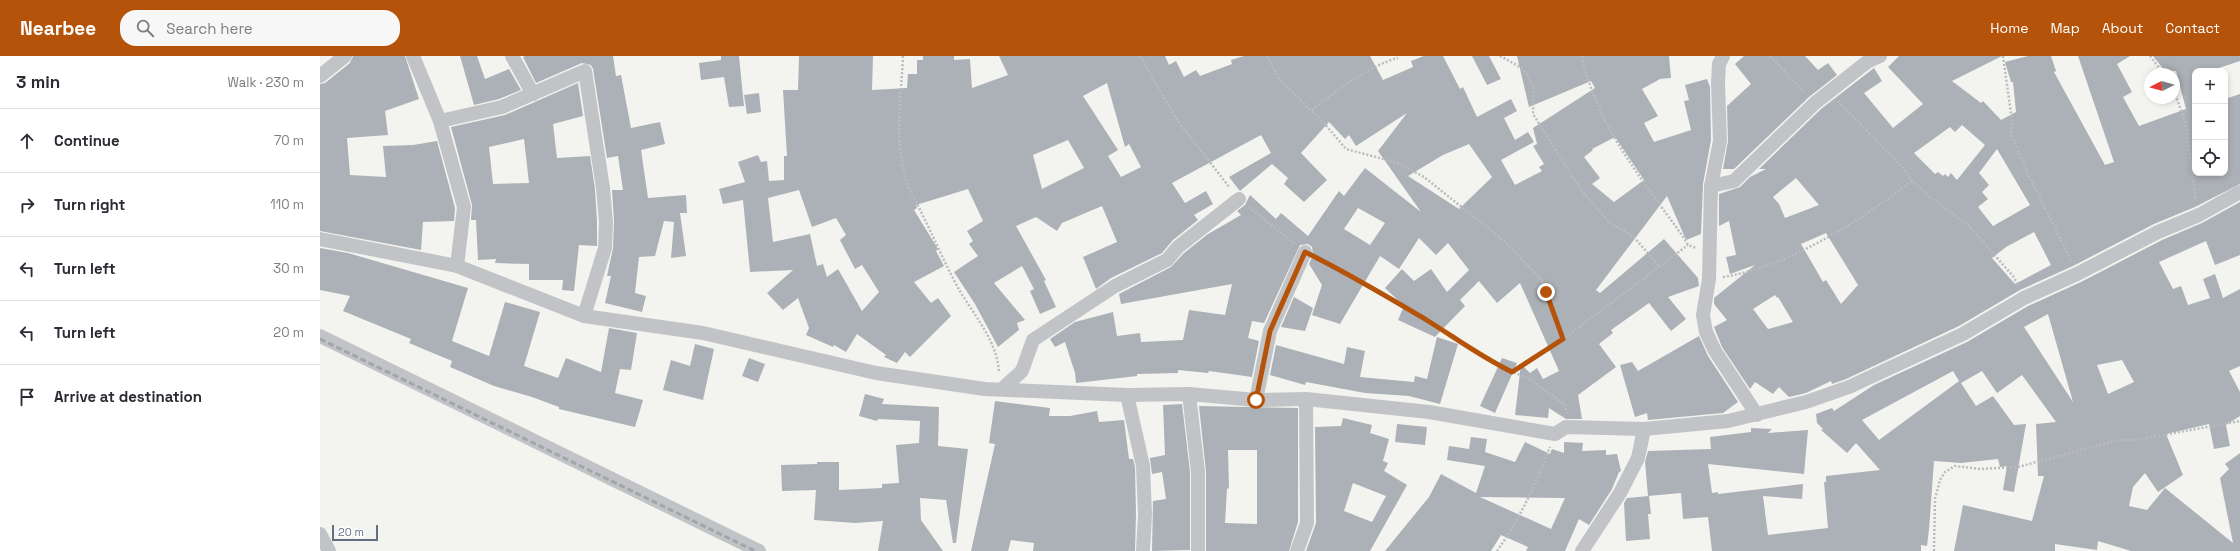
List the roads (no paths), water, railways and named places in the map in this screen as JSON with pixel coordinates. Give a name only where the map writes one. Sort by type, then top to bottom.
[{"type":"street","points":[[320,76],[345,56]]},
{"type":"street","points":[[413,56],[440,121],[464,207],[457,266]]},
{"type":"street","points":[[512,56],[533,94]]},
{"type":"street","points":[[1723,56],[1719,64],[1718,84],[1720,141],[1711,186],[1708,252],[1709,279],[1703,315],[1706,332],[1715,351],[1757,415]]},
{"type":"street","points":[[1711,186],[1734,181],[1815,103],[1867,62],[1880,56]]},
{"type":"street","points":[[440,121],[502,107],[585,71],[603,188],[606,222],[605,248],[584,316]]},
{"type":"street","points":[[320,239],[457,266],[584,316],[703,333],[876,373],[985,389],[1127,395],[1189,394],[1256,400],[1306,399],[1429,412],[1561,431],[1644,429],[1728,421],[1806,402],[1849,387],[1963,334],[2024,298],[2077,274],[2158,232],[2199,215],[2240,192]]},
{"type":"street","points":[[1002,390],[1022,371],[1033,340],[1115,286],[1167,260],[1178,247],[1239,199]]},
{"type":"street","points":[[1256,400],[1270,331],[1305,252]]},
{"type":"street","points":[[320,336],[759,551]]},
{"type":"street","points":[[1189,394],[1198,472],[1198,551]]},
{"type":"street","points":[[1127,395],[1142,466],[1145,514],[1143,551]]},
{"type":"street","points":[[1297,551],[1307,523],[1306,399]]},
{"type":"street","points":[[1582,551],[1620,493],[1638,458],[1644,429]]},
{"type":"street","points":[[320,534],[328,551]]},
{"type":"railway","points":[[320,339],[755,551]]}]
